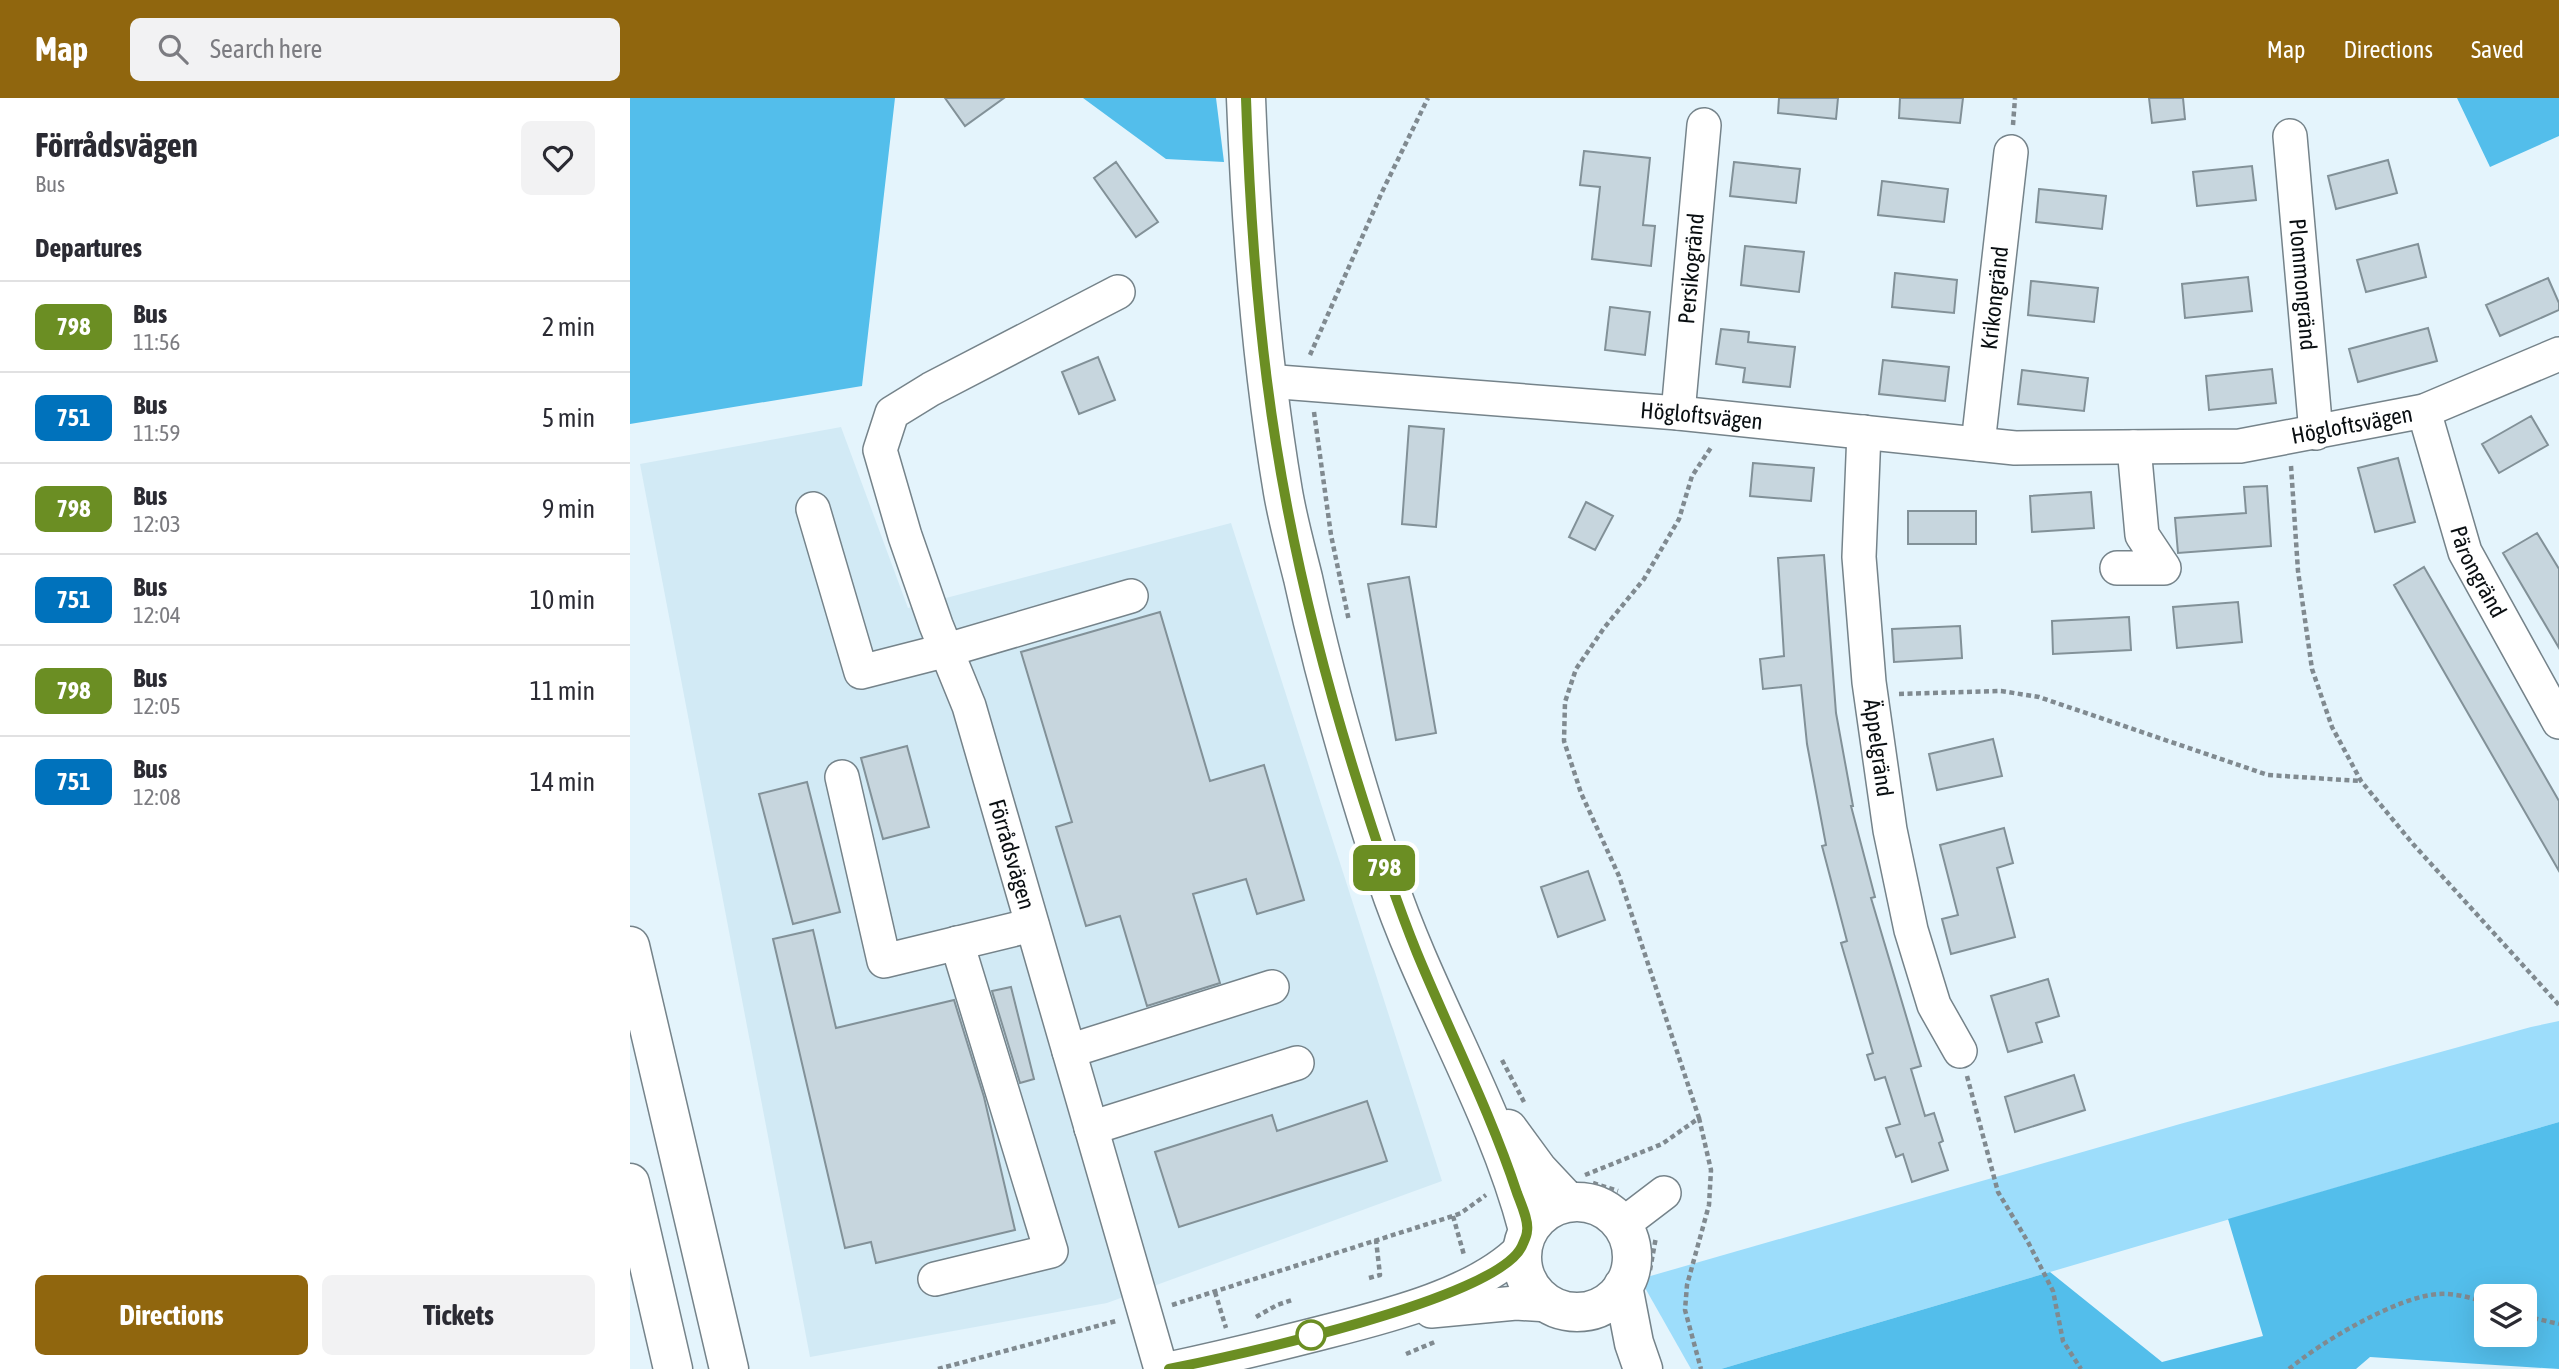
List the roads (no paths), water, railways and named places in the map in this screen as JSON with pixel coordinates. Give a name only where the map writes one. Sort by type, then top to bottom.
[{"type":"main road","points":[[1246,98],[1250,220],[1266,380],[1284,494],[1324,675],[1388,882],[1442,1014],[1489,1074],[1538,1170],[1614,1215],[1631,1244],[1628,1276],[1623,1286],[1604,1305],[1564,1308]]},
{"type":"main road","points":[[630,946],[729,1369]]},
{"type":"main road","points":[[1489,1074],[1525,1239],[1524,1275],[1539,1297],[1564,1308],[1603,1336],[1629,1369]]},
{"type":"main road","points":[[630,1183],[673,1369]]},
{"type":"main road","points":[[1525,1239],[1544,1212],[1573,1190]]},
{"type":"main road","points":[[1623,1286],[1634,1343],[1643,1369]]},
{"type":"street","name":"Persikogränd","points":[[1678,413],[1704,125]]},
{"type":"street","name":"Plommongränd","points":[[2290,136],[2303,435]]},
{"type":"street","name":"Krikongränd","points":[[1978,444],[2011,152]]},
{"type":"street","name":"Förrådsvägen","points":[[1118,292],[931,389],[892,413],[880,450],[905,536],[969,706],[1161,1369]]},
{"type":"street","name":"Högloftsvägen","points":[[1266,380],[1678,413],[2015,448],[2240,446],[2424,411],[2559,354]]},
{"type":"street","name":"Pärongränd","points":[[2424,411],[2465,552],[2559,722]]},
{"type":"street","name":"Äppelgränd","points":[[1864,432],[1859,557],[1871,696],[1890,830],[1911,930],[1934,1005],[1960,1051]]},
{"type":"street","points":[[2117,568],[2164,568],[2142,535],[2134,447]]},
{"type":"street","points":[[813,509],[861,673],[941,637],[1131,596]]},
{"type":"street","points":[[842,777],[884,961],[1032,925]]},
{"type":"street","points":[[935,1279],[1051,1251],[957,943]]},
{"type":"street","points":[[1069,1051],[1272,987]]},
{"type":"street","points":[[1091,1128],[1297,1063]]},
{"type":"street","points":[[1622,1225],[1664,1193]]},
{"type":"street","points":[[1169,1369],[1390,1315],[1484,1278],[1510,1260],[1525,1239]]},
{"type":"street","points":[[1390,1315],[1516,1303],[1564,1308]]}]
